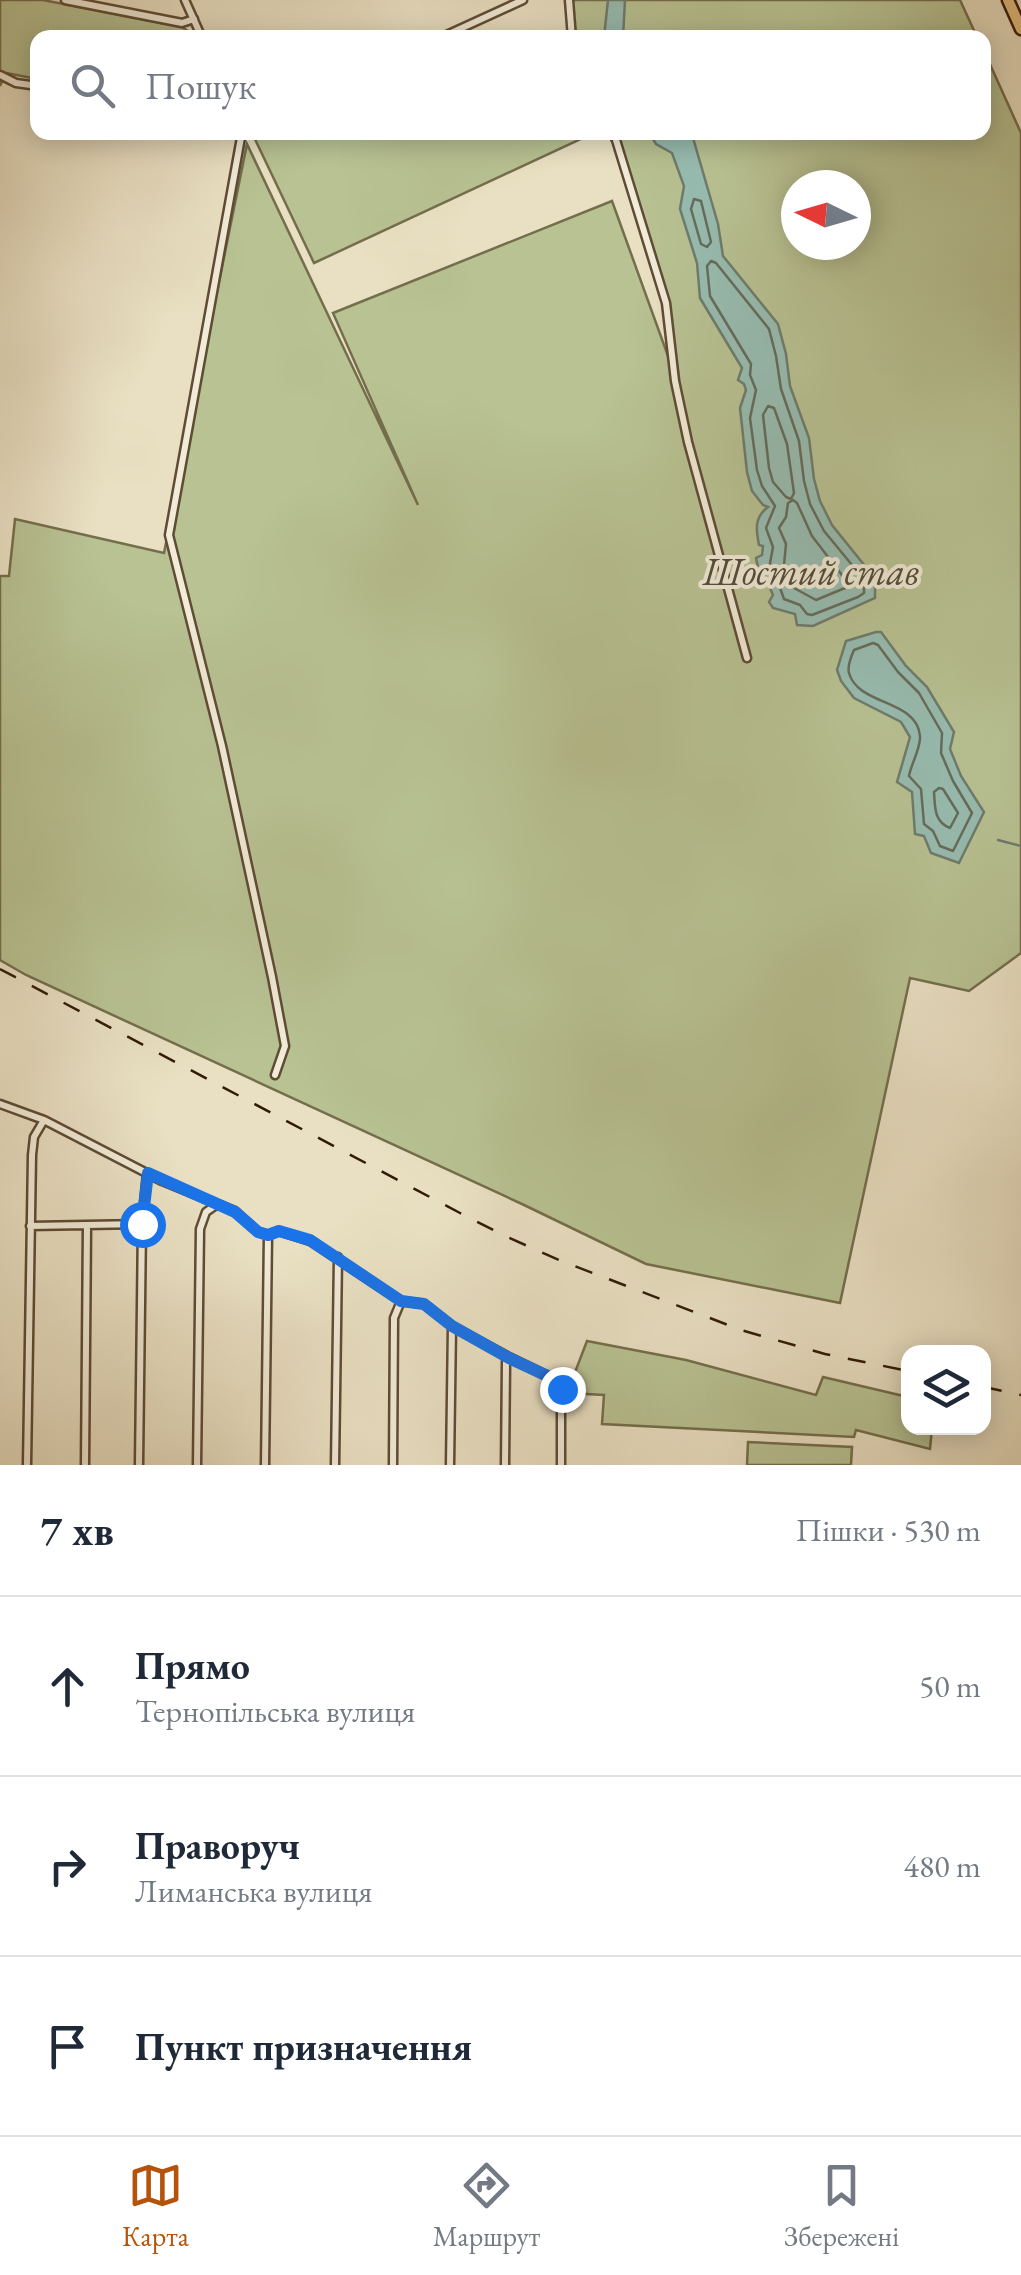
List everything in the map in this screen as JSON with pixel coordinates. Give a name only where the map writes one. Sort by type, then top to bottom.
[{"type":"main road","points":[[1008,0],[1021,29]]},
{"type":"street","points":[[65,0],[182,23],[194,19]]},
{"type":"street","points":[[185,0],[199,30]]},
{"type":"street","points":[[457,30],[523,0]]},
{"type":"street","points":[[569,0],[571,30]]},
{"type":"street","points":[[0,75],[30,85]]},
{"type":"street","points":[[241,140],[169,536],[222,746],[272,977],[285,1046],[275,1075]]},
{"type":"street","points":[[616,140],[666,303],[674,381],[747,658]]},
{"type":"street","points":[[0,1104],[44,1120],[235,1212],[258,1232],[268,1235],[279,1231],[310,1240],[401,1301],[424,1304],[452,1326],[554,1379],[562,1389],[561,1465]]},
{"type":"street","points":[[27,1465],[34,1137],[44,1120]]},
{"type":"street","points":[[139,1465],[142,1224],[148,1173]]},
{"type":"street","points":[[197,1465],[200,1229],[206,1212],[216,1205]]},
{"type":"street","points":[[30,1226],[142,1224]]},
{"type":"street","points":[[85,1465],[87,1226]]},
{"type":"street","points":[[264,1465],[268,1235]]},
{"type":"street","points":[[335,1465],[338,1258]]},
{"type":"street","points":[[393,1465],[394,1318],[401,1301]]},
{"type":"street","points":[[450,1465],[452,1326]]},
{"type":"street","points":[[505,1465],[509,1358]]},
{"type":"green space","points":[[0,0],[43,0],[186,30],[30,30],[30,78],[6,73],[0,86]]},
{"type":"green space","points":[[572,0],[960,0],[974,30],[574,30]]},
{"type":"green space","points":[[991,67],[1021,133],[1021,953],[969,991],[910,978],[840,1303],[646,1264],[0,960],[0,576],[9,576],[15,519],[164,553],[247,144],[418,505],[333,313],[612,201],[677,381],[667,293],[619,140],[991,140]]},
{"type":"green space","points":[[255,140],[579,140],[314,263]]},
{"type":"green space","points":[[587,1341],[686,1360],[816,1395],[823,1377],[901,1395],[901,1435],[931,1435],[930,1449],[856,1430],[854,1437],[602,1424],[604,1395],[567,1393]]},
{"type":"green space","points":[[748,1442],[852,1447],[851,1465],[747,1465]]},
{"type":"water","points":[[608,0],[625,0],[623,30],[605,30]]},
{"type":"water","name":"Шостий став","points":[[653,140],[694,140],[718,224],[723,256],[778,324],[790,386],[809,438],[820,501],[875,587],[875,598],[813,626],[797,625],[795,614],[773,608],[769,602],[773,595],[767,581],[760,577],[756,558],[762,555],[763,546],[759,545],[757,524],[768,507],[752,491],[747,472],[740,408],[746,390],[738,380],[742,368],[700,298],[697,263],[680,209],[684,186],[672,153]]},
{"type":"water","points":[[881,632],[927,687],[954,732],[950,749],[961,776],[984,812],[959,863],[931,853],[924,836],[915,834],[912,792],[897,782],[910,737],[901,722],[854,698],[837,670],[846,641]]},
{"type":"waterway","points":[[998,840],[1021,846]]},
{"type":"railway","points":[[0,969],[505,1236],[741,1330],[825,1354],[901,1370]]},
{"type":"railway","points":[[991,1389],[1021,1395]]},
{"type":"route","points":[[142,1224],[148,1173],[235,1212],[258,1232],[268,1235],[279,1231],[310,1240],[401,1301],[424,1304],[452,1326],[554,1379],[562,1389]]}]
